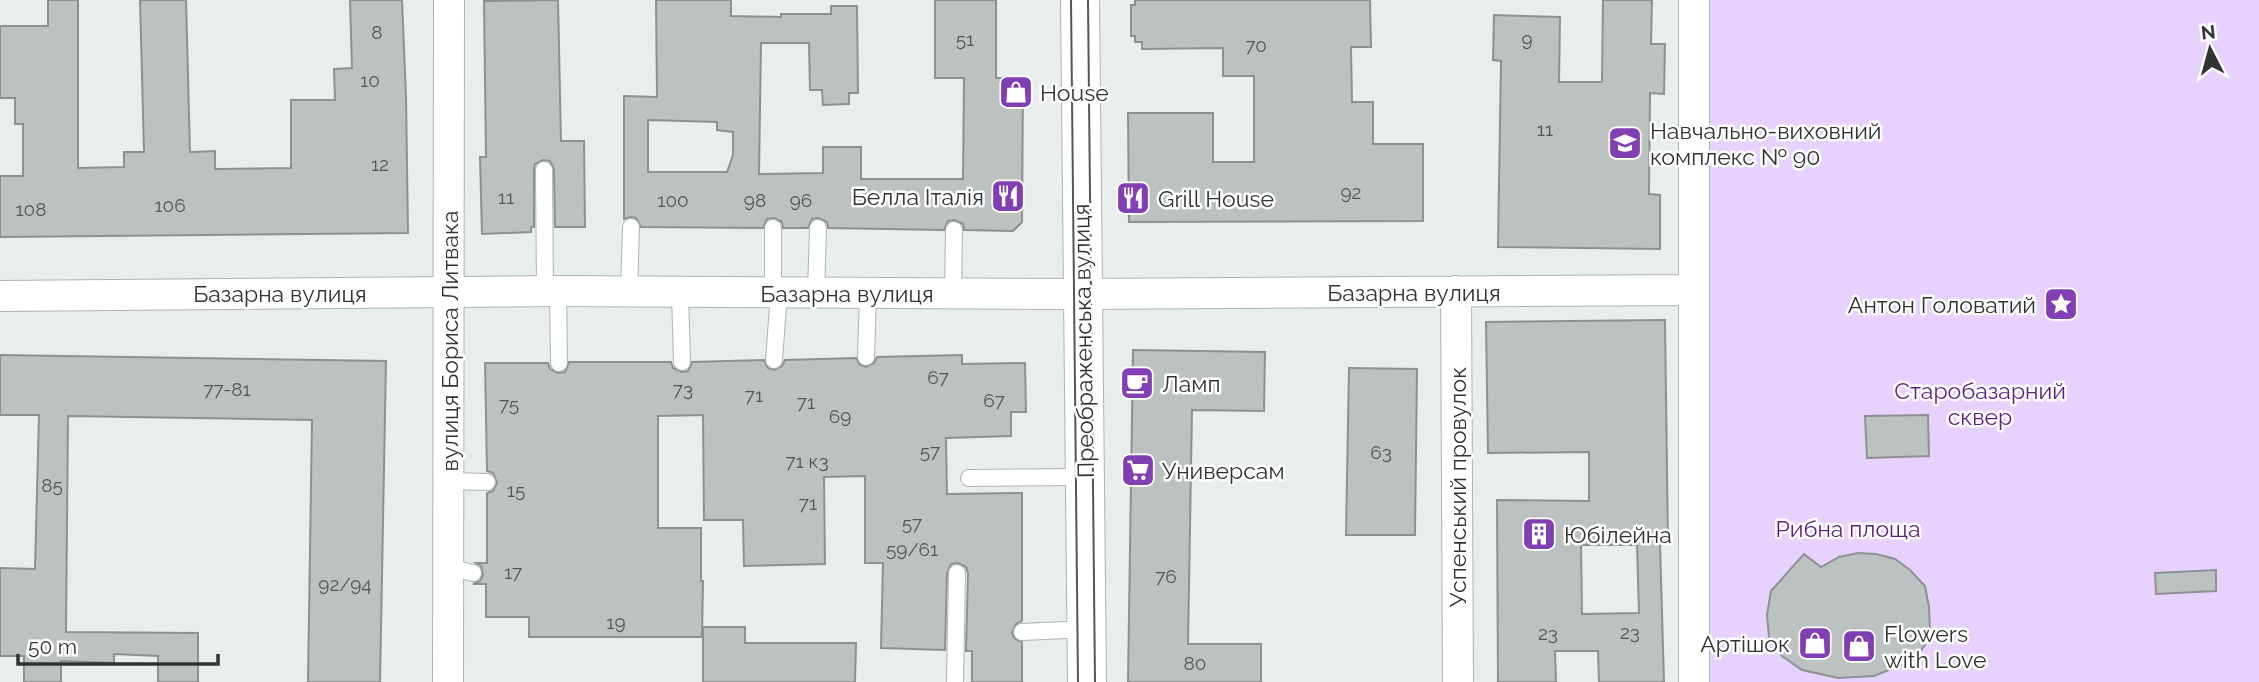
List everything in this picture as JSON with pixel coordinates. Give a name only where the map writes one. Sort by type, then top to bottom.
[{"type":"main road","name":"Преображенська вулиця","points":[[1080,0],[1087,682]]},
{"type":"street","name":"вулиця Бориса Литвака","points":[[448,682],[461,570],[449,481],[449,0]]},
{"type":"street","points":[[1694,0],[1694,682]]},
{"type":"street","name":"Базарна вулиця","points":[[0,296],[629,291],[1082,293],[1694,290]]},
{"type":"street","name":"Успенський провулок","points":[[1456,292],[1458,682]]},
{"type":"lane","points":[[544,170],[551,292],[559,363]]},
{"type":"lane","points":[[629,291],[631,227]]},
{"type":"lane","points":[[773,228],[775,360]]},
{"type":"lane","points":[[817,293],[818,228]]},
{"type":"lane","points":[[953,293],[954,230]]},
{"type":"lane","points":[[680,293],[682,362]]},
{"type":"lane","points":[[866,358],[868,293]]},
{"type":"lane","points":[[969,478],[1084,477]]},
{"type":"lane","points":[[449,481],[487,482]]},
{"type":"lane","points":[[955,682],[964,630],[957,573]]},
{"type":"lane","points":[[1022,632],[1086,629]]},
{"type":"green space","name":"Старобазарний сквер","points":[[1694,0],[2259,0],[2259,682],[1694,682]]},
{"type":"building","points":[[48,0],[78,0],[78,168],[124,167],[124,152],[144,152],[140,0],[186,0],[190,152],[215,151],[215,169],[291,168],[291,100],[335,100],[334,69],[352,68],[350,0],[402,0],[408,233],[0,237],[0,176],[23,176],[23,124],[15,124],[15,98],[0,98],[0,26],[48,26]]},
{"type":"building","points":[[558,0],[561,141],[584,141],[585,227],[555,227],[554,169],[550,161],[543,160],[535,164],[534,169],[534,227],[531,227],[531,232],[482,234],[480,157],[486,157],[484,1]]},
{"type":"building","points":[[656,0],[731,0],[731,16],[831,14],[831,6],[857,6],[858,93],[849,93],[849,104],[823,105],[822,90],[810,90],[809,43],[761,43],[759,174],[823,173],[823,147],[861,147],[861,179],[963,179],[964,78],[935,78],[935,0],[996,0],[996,78],[1023,78],[1022,222],[1013,231],[964,230],[963,224],[955,220],[948,221],[944,230],[828,228],[827,222],[819,218],[812,219],[808,228],[783,228],[782,222],[774,218],[767,219],[763,228],[641,227],[636,218],[624,219],[624,96],[657,97]],"holes":[[[648,120],[717,122],[717,130],[733,132],[733,155],[727,172],[648,172]]]},
{"type":"building","points":[[1135,0],[1370,0],[1371,47],[1351,47],[1352,102],[1373,102],[1373,144],[1423,144],[1423,221],[1129,222],[1128,113],[1213,113],[1213,162],[1254,162],[1254,76],[1223,76],[1223,48],[1142,49],[1142,42],[1135,42],[1135,36],[1131,36],[1131,5],[1135,5]]},
{"type":"building","points":[[1603,0],[1652,0],[1651,44],[1665,44],[1664,94],[1650,93],[1649,194],[1660,195],[1660,249],[1498,247],[1501,61],[1493,60],[1494,15],[1560,17],[1559,82],[1602,82]]},
{"type":"building","points":[[1665,320],[1668,544],[1660,544],[1664,682],[1599,682],[1598,651],[1555,651],[1556,682],[1498,682],[1497,500],[1589,501],[1589,452],[1488,453],[1486,322]],"holes":[[[1581,545],[1637,545],[1639,613],[1582,614]]]},
{"type":"building","points":[[1133,350],[1265,352],[1264,411],[1192,410],[1188,644],[1261,644],[1261,682],[1128,682]]},
{"type":"building","points":[[0,355],[386,361],[380,682],[308,682],[312,420],[68,416],[66,632],[198,633],[198,682],[158,682],[158,656],[114,654],[114,663],[61,661],[61,682],[24,682],[24,656],[0,656],[0,568],[35,569],[39,415],[0,415]]},
{"type":"building","points":[[962,355],[962,364],[1025,363],[1026,412],[1011,412],[1011,436],[946,438],[947,494],[1022,493],[1022,621],[1016,624],[1012,632],[1014,638],[1022,642],[1022,682],[972,682],[972,651],[966,651],[968,573],[966,567],[958,563],[951,564],[947,573],[945,650],[881,648],[883,563],[865,563],[865,476],[824,477],[825,564],[744,566],[743,520],[704,520],[703,415],[658,416],[658,528],[701,528],[702,637],[529,637],[529,617],[486,617],[486,584],[473,584],[480,581],[483,575],[481,566],[476,563],[487,563],[487,493],[493,491],[497,483],[493,473],[487,471],[485,363],[548,363],[550,369],[558,373],[565,372],[569,362],[671,362],[673,368],[682,372],[688,371],[692,362],[764,360],[768,368],[774,370],[782,366],[785,360],[856,358],[860,365],[866,367],[874,363],[877,357]]},
{"type":"building","points":[[1349,368],[1417,369],[1415,535],[1346,535]]},
{"type":"building","points":[[1928,415],[1929,456],[1867,458],[1865,416]]},
{"type":"building","points":[[1858,553],[1895,559],[1925,586],[1930,629],[1925,645],[1914,660],[1874,676],[1838,678],[1802,670],[1782,656],[1769,637],[1767,615],[1771,591],[1804,554],[1821,567],[1839,557]]},
{"type":"building","points":[[2216,570],[2216,591],[2156,594],[2155,573]]},
{"type":"building","points":[[703,627],[745,627],[745,643],[856,643],[855,682],[703,682]]},
{"type":"tram line","points":[[1071,0],[1078,682]]},
{"type":"tram line","points":[[1088,0],[1095,682]]},
{"type":"place","name":"House","points":[[1016,92]]},
{"type":"place","name":"Навчально-виховний комплекс № 90","points":[[1625,143]]},
{"type":"place","name":"Белла Італія","points":[[1008,196]]},
{"type":"place","name":"Grill House","points":[[1133,198]]},
{"type":"place","name":"Антон Головатий","points":[[2061,304]]},
{"type":"place","name":"Ламп","points":[[1137,383]]},
{"type":"place","name":"Универсам","points":[[1138,470]]},
{"type":"place","name":"Юбілейна","points":[[1539,534]]},
{"type":"place","name":"Артішок","points":[[1815,643]]},
{"type":"place","name":"Flowers with Love","points":[[1859,646]]},
{"type":"park label","name":"Рибна площа","points":[[1848,528]]}]
